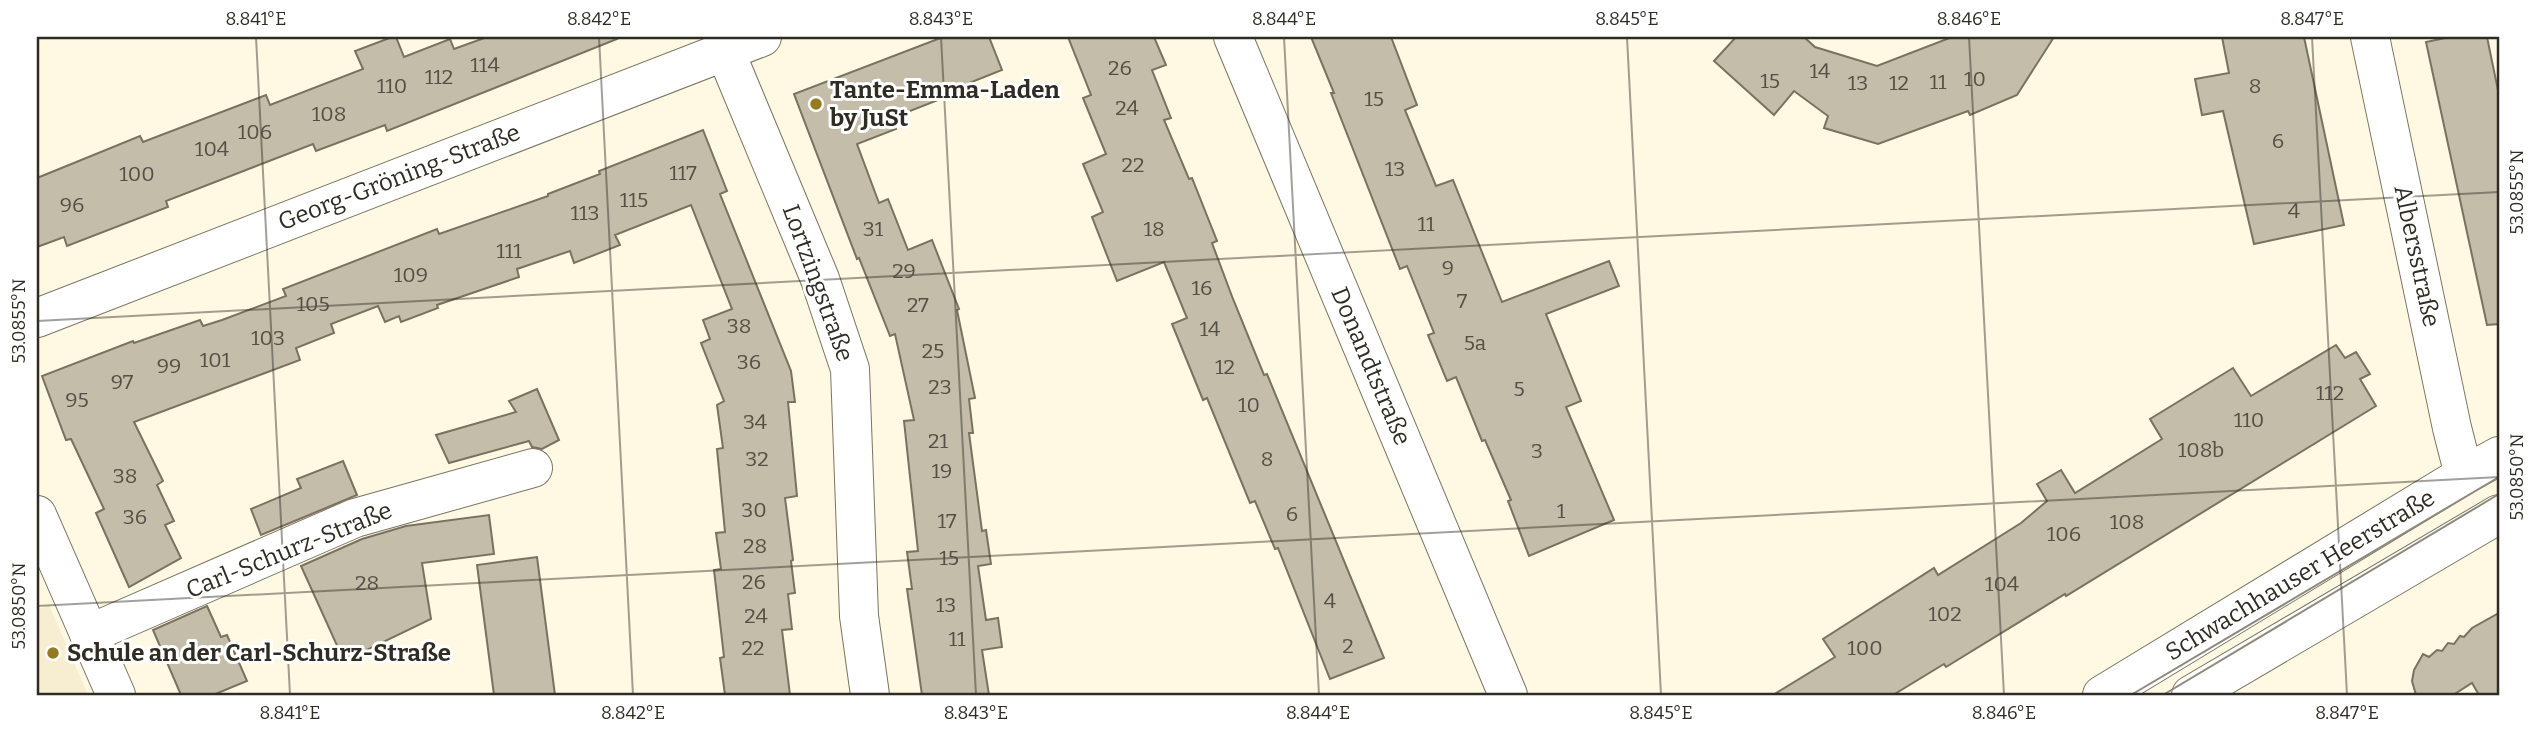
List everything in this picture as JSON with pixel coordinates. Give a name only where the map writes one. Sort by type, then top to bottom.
[{"type":"street","name":"Georg-Gröning-Straße","points":[[37,318],[684,50],[725,51],[762,37]]},
{"type":"street","name":"Donandtstraße","points":[[1233,37],[1508,695]]},
{"type":"street","name":"Albersstraße","points":[[2370,37],[2464,475]]},
{"type":"street","name":"Lortzingstraße","points":[[725,51],[820,279],[850,369],[859,616],[870,695]]},
{"type":"street","name":"Schwachhauser Heerstraße","points":[[2102,695],[2499,456]]},
{"type":"street","name":"Carl-Schurz-Straße","points":[[89,634],[355,518],[533,468]]},
{"type":"street","name":"Schwachhauser Heerstraße","points":[[2191,695],[2499,514]]},
{"type":"street","points":[[37,515],[116,695]]},
{"type":"shaded area","name":"Schule an der Carl-Schurz-Straße","points":[[49,605],[88,695],[37,695],[37,610]]},
{"type":"building","points":[[396,37],[404,57],[450,39],[454,49],[487,37],[617,39],[387,131],[385,125],[316,151],[313,144],[166,201],[168,207],[67,246],[64,237],[37,247],[37,178],[140,136],[143,142],[266,95],[270,105],[363,69],[355,51]]},
{"type":"building","points":[[943,37],[989,37],[1002,70],[959,87],[961,91],[892,118],[896,129],[857,144],[879,203],[888,199],[908,250],[932,240],[959,309],[957,310],[975,398],[969,399],[973,433],[969,433],[982,531],[986,530],[991,564],[978,566],[986,620],[998,618],[1002,647],[982,650],[989,695],[922,695],[907,589],[912,589],[907,552],[918,551],[904,421],[914,420],[895,334],[890,336],[859,258],[857,259],[794,94]]},
{"type":"building","points":[[1068,37],[1154,37],[1166,65],[1152,70],[1171,118],[1164,120],[1189,179],[1192,178],[1217,241],[1212,243],[1233,299],[1264,375],[1267,374],[1384,658],[1330,679],[1278,548],[1275,549],[1255,501],[1250,503],[1207,398],[1203,400],[1172,324],[1187,318],[1164,262],[1117,281],[1092,217],[1103,212],[1083,164],[1106,154],[1083,98],[1091,95]]},
{"type":"building","points":[[1311,37],[1391,37],[1417,105],[1405,110],[1436,186],[1453,180],[1502,302],[1609,261],[1619,286],[1546,314],[1581,401],[1566,407],[1614,520],[1529,556],[1508,501],[1511,500],[1485,440],[1482,441],[1456,377],[1447,381],[1428,335],[1434,333],[1407,266],[1400,269]]},
{"type":"building","points":[[1736,37],[1804,37],[1815,47],[1877,66],[1952,37],[2054,37],[2017,95],[1970,115],[1968,111],[1878,144],[1824,128],[1828,116],[1794,91],[1774,115],[1714,61]]},
{"type":"building","points":[[2222,37],[2304,37],[2344,225],[2254,244],[2223,111],[2202,115],[2195,79],[2229,73]]},
{"type":"building","points":[[2450,37],[2487,37],[2499,95],[2499,324],[2487,325],[2426,42]]},
{"type":"building","points":[[703,130],[727,191],[720,194],[791,371],[795,402],[788,402],[797,496],[785,498],[795,593],[788,594],[792,629],[782,630],[790,695],[725,695],[720,658],[724,657],[714,570],[721,569],[716,533],[725,532],[717,449],[723,448],[717,405],[724,401],[701,343],[710,339],[703,320],[732,309],[691,205],[615,235],[620,245],[574,263],[570,251],[517,269],[519,277],[437,305],[438,308],[401,322],[399,316],[385,322],[378,306],[331,324],[334,333],[296,348],[300,360],[134,422],[163,481],[157,485],[174,521],[165,525],[181,558],[129,587],[96,513],[104,509],[71,439],[66,440],[42,376],[133,341],[134,343],[200,320],[203,326],[222,320],[286,296],[283,289],[437,229],[439,234],[548,196],[600,174],[599,171]]},
{"type":"building","points":[[2336,345],[2345,358],[2356,352],[2370,374],[2360,379],[2376,406],[2066,596],[2065,594],[1946,667],[1944,664],[1893,695],[1773,695],[1835,657],[1823,639],[1934,568],[1938,575],[2021,523],[2047,501],[2037,484],[2061,470],[2075,493],[2162,439],[2150,419],[2233,368],[2251,396]]},
{"type":"building","points":[[537,389],[559,440],[542,449],[532,447],[529,441],[449,463],[436,435],[516,412],[509,401]]},
{"type":"building","points":[[343,461],[357,495],[261,535],[251,509],[301,488],[297,479]]},
{"type":"building","points":[[489,515],[494,554],[422,563],[431,619],[344,661],[301,566],[362,539],[406,526]]},
{"type":"building","points":[[537,557],[555,695],[494,695],[477,565]]},
{"type":"building","points":[[207,606],[221,637],[227,635],[247,681],[213,695],[181,695],[153,630]]},
{"type":"building","points":[[2499,613],[2499,695],[2479,695],[2472,683],[2453,695],[2416,695],[2412,681],[2414,670],[2423,654],[2429,657],[2437,650],[2442,651],[2448,643],[2454,644],[2460,636],[2464,637],[2472,628]]},
{"type":"tram line","points":[[2131,695],[2499,477]]},
{"type":"tram line","points":[[2163,695],[2499,494]]},
{"type":"place","name":"Tante-Emma-Laden by JuSt","points":[[816,104]]},
{"type":"place","name":"Schule an der Carl-Schurz-Straße","points":[[53,653]]}]
